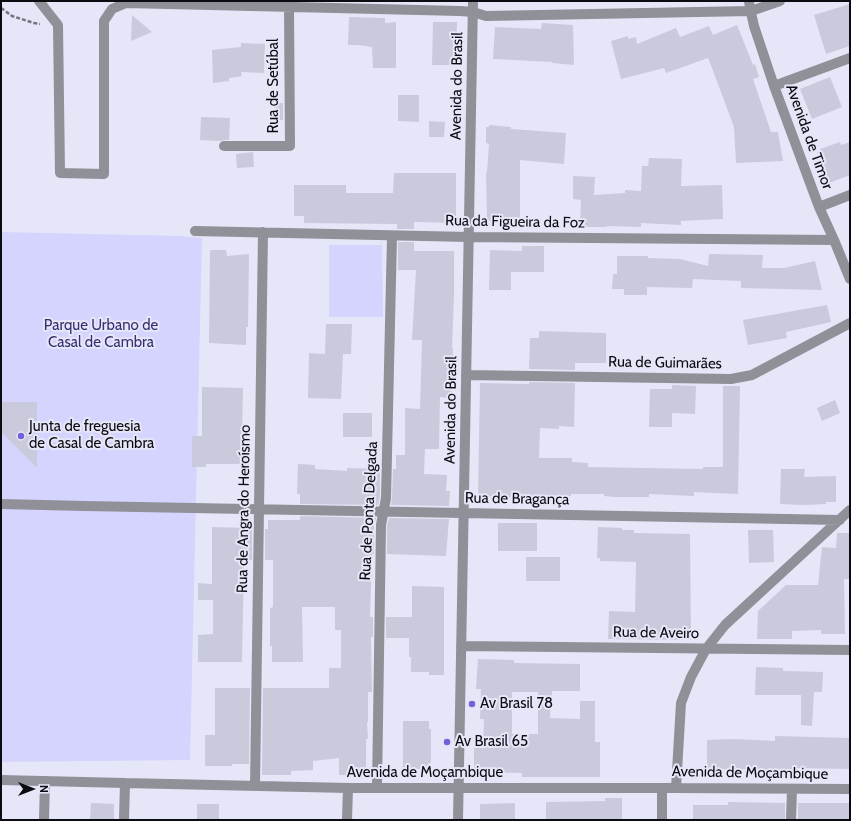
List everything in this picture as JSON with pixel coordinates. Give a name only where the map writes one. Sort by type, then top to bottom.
[{"type":"street","points":[[39,1],[58,25],[60,173],[104,174],[104,21],[112,9],[126,4],[473,12],[486,16],[750,6],[780,1]]},
{"type":"street","name":"Avenida do Brasil","points":[[458,820],[473,1]]},
{"type":"street","name":"Avenida de Timor","points":[[750,6],[754,26],[774,86],[819,208],[850,279]]},
{"type":"street","name":"Rua de Setúbal","points":[[224,146],[290,146],[289,7]]},
{"type":"street","points":[[774,86],[850,58]]},
{"type":"street","points":[[819,208],[850,195]]},
{"type":"street","name":"Rua da Figueira da Foz","points":[[195,231],[392,236],[834,240]]},
{"type":"street","name":"Rua de Angra do Heroísmo","points":[[255,786],[263,232]]},
{"type":"street","name":"Rua de Ponta Delgada","points":[[377,788],[380,526],[386,498],[392,236]]},
{"type":"street","name":"Rua de Guimarães","points":[[466,374],[731,380],[752,374],[850,323]]},
{"type":"street","name":"Rua de Bragança","points":[[1,504],[840,520]]},
{"type":"street","points":[[676,788],[682,703],[691,677],[706,649],[726,625],[850,510]]},
{"type":"street","name":"Rua de Aveiro","points":[[461,646],[850,650]]},
{"type":"street","name":"Avenida de Moçambique","points":[[1,780],[348,788],[458,787],[850,789]]},
{"type":"street","points":[[44,820],[45,781]]},
{"type":"street","points":[[124,820],[125,783]]},
{"type":"street","points":[[347,820],[348,788]]},
{"type":"street","points":[[662,788],[662,820]]},
{"type":"street","points":[[791,820],[792,789]]},
{"type":"path","points":[[1,8],[12,16],[34,23],[58,25]]},
{"type":"green space","name":"Parque Urbano de Casal de Cambra","points":[[1,232],[181,236],[202,238],[190,760],[1,762]]},
{"type":"green space","points":[[329,245],[382,245],[383,317],[329,317]]},
{"type":"building","points":[[850,4],[850,46],[826,54],[814,15]]},
{"type":"building","points":[[132,15],[152,32],[131,41]]},
{"type":"building","points":[[349,17],[385,18],[385,23],[396,22],[396,68],[373,68],[372,47],[348,45]]},
{"type":"building","points":[[433,22],[457,22],[456,65],[432,65]]},
{"type":"building","points":[[542,23],[573,25],[574,65],[552,62],[493,59],[495,27],[541,29]]},
{"type":"building","points":[[737,25],[753,65],[755,64],[759,77],[753,79],[771,132],[778,132],[783,161],[736,163],[734,127],[708,58],[666,73],[664,68],[621,79],[611,41],[628,36],[628,39],[636,37],[637,44],[676,28],[680,37],[709,26],[713,35]]},
{"type":"building","points":[[241,43],[265,44],[264,73],[241,72],[242,76],[229,78],[229,81],[213,83],[212,50],[241,47]]},
{"type":"building","points":[[830,77],[842,107],[812,119],[800,89]]},
{"type":"building","points":[[398,95],[419,95],[419,122],[398,121]]},
{"type":"building","points":[[275,103],[283,103],[283,120],[274,120]]},
{"type":"building","points":[[201,117],[230,118],[229,140],[200,140]]},
{"type":"building","points":[[429,121],[445,122],[444,137],[429,137]]},
{"type":"building","points":[[489,125],[511,127],[511,129],[566,133],[564,164],[520,160],[520,220],[487,221],[486,172],[489,144],[486,143],[486,127],[489,127]]},
{"type":"building","points":[[840,142],[841,145],[850,142],[850,175],[829,183],[817,152],[820,151],[820,149]]},
{"type":"building","points":[[253,152],[254,167],[237,168],[236,154]]},
{"type":"building","points":[[649,158],[682,159],[681,186],[722,185],[723,219],[681,221],[681,225],[641,223],[641,227],[580,227],[581,200],[573,199],[573,176],[595,177],[594,195],[625,193],[625,190],[641,191],[642,166],[648,166]]},
{"type":"building","points":[[394,173],[456,173],[456,223],[414,222],[414,229],[397,229],[397,224],[304,223],[304,216],[294,216],[294,185],[346,185],[346,193],[393,193]]},
{"type":"building","points":[[398,242],[414,242],[414,251],[454,251],[451,398],[440,397],[439,449],[425,449],[424,474],[447,475],[446,491],[450,491],[449,506],[391,505],[393,469],[396,469],[396,455],[405,455],[405,408],[420,409],[422,340],[412,340],[416,270],[398,270]]},
{"type":"building","points":[[522,246],[544,246],[544,272],[511,272],[511,290],[489,290],[490,250],[522,251]]},
{"type":"building","points":[[210,250],[226,250],[227,256],[249,254],[248,327],[246,327],[246,345],[209,343]]},
{"type":"building","points":[[709,254],[763,255],[762,268],[784,268],[815,261],[822,290],[741,288],[741,281],[693,279],[692,288],[647,287],[647,295],[624,295],[624,289],[612,289],[613,274],[617,274],[617,256],[648,256],[648,258],[680,259],[708,266]]},
{"type":"building","points":[[827,305],[831,322],[786,332],[787,338],[748,345],[743,320]]},
{"type":"building","points":[[326,324],[352,324],[351,354],[343,354],[341,399],[308,398],[309,353],[325,354]]},
{"type":"building","points":[[539,331],[606,333],[606,363],[575,363],[575,370],[529,369],[530,338],[539,338]]},
{"type":"building","points":[[529,382],[575,383],[574,427],[559,426],[559,429],[540,428],[539,458],[572,458],[572,462],[588,463],[588,467],[703,469],[703,467],[722,467],[723,386],[740,386],[738,494],[694,492],[694,496],[649,494],[649,497],[614,497],[604,496],[604,494],[571,494],[571,496],[534,495],[534,498],[478,496],[480,383],[529,384]]},
{"type":"building","points":[[672,385],[696,386],[695,414],[672,413],[672,427],[649,427],[650,389],[672,389]]},
{"type":"building","points":[[202,387],[243,388],[242,435],[249,435],[249,464],[206,464],[206,467],[192,467],[192,436],[202,436]]},
{"type":"building","points":[[835,400],[840,413],[822,421],[817,408]]},
{"type":"building","name":"Junta de freguesia de Casal de Cambra","points":[[1,402],[37,402],[37,468],[1,432]]},
{"type":"building","points":[[343,413],[372,413],[372,437],[343,437]]},
{"type":"building","points":[[298,464],[315,465],[315,469],[347,471],[347,468],[380,469],[380,497],[378,505],[300,504],[300,494],[297,494]]},
{"type":"building","points":[[781,469],[805,469],[804,477],[836,476],[836,502],[804,505],[780,504]]},
{"type":"building","points":[[300,516],[376,518],[374,525],[374,554],[372,554],[370,617],[373,617],[373,637],[371,637],[372,692],[368,692],[366,775],[339,775],[339,758],[313,761],[313,770],[291,771],[291,775],[262,775],[263,688],[329,688],[329,668],[341,668],[341,630],[335,630],[335,607],[302,607],[303,662],[272,662],[272,646],[270,646],[270,608],[273,607],[273,560],[265,560],[265,529],[268,529],[268,520],[300,520]]},
{"type":"building","points":[[389,518],[449,519],[446,556],[387,554],[387,526]]},
{"type":"building","points":[[498,523],[537,523],[537,551],[498,551]]},
{"type":"building","points":[[212,527],[252,528],[252,560],[244,560],[242,662],[198,662],[198,635],[213,634],[213,600],[198,600],[198,583],[212,584]]},
{"type":"building","points":[[598,527],[634,530],[634,533],[690,534],[691,640],[608,639],[609,611],[635,612],[636,562],[600,561],[600,558],[597,558]]},
{"type":"building","points":[[748,530],[773,530],[774,562],[749,563]]},
{"type":"building","points":[[837,533],[850,533],[850,579],[844,579],[845,634],[821,634],[821,630],[792,631],[792,639],[757,639],[758,611],[786,585],[818,585],[822,547],[836,548]]},
{"type":"building","points":[[526,557],[560,557],[560,581],[526,581]]},
{"type":"building","points":[[412,586],[444,587],[444,675],[429,675],[429,672],[411,672],[409,638],[386,638],[386,617],[412,617]]},
{"type":"building","points":[[478,659],[514,660],[514,663],[580,664],[580,691],[552,691],[550,718],[580,719],[580,701],[595,701],[595,742],[600,742],[600,777],[522,777],[522,773],[474,772],[474,748],[483,748],[484,719],[480,719],[481,689],[476,689]],"holes":[[[512,692],[538,692],[538,734],[512,734]]]},
{"type":"building","points":[[756,667],[783,668],[783,671],[823,672],[822,692],[814,692],[812,726],[801,725],[801,695],[755,695]]},
{"type":"building","points":[[215,688],[250,688],[249,764],[232,764],[232,766],[205,766],[205,735],[215,735]]},
{"type":"building","points":[[403,721],[429,721],[429,729],[431,729],[431,763],[428,763],[428,769],[403,769]]},
{"type":"building","points":[[775,736],[850,738],[850,769],[796,768],[796,777],[750,776],[750,769],[707,769],[707,740],[732,739],[775,741]]},
{"type":"building","points":[[605,798],[622,798],[622,820],[546,820],[546,802],[605,801]]},
{"type":"building","points":[[728,802],[785,803],[785,820],[693,820],[693,805],[728,805]]},
{"type":"building","points":[[91,803],[114,804],[114,820],[90,820]]},
{"type":"building","points":[[515,803],[515,820],[480,820],[480,804]]},
{"type":"building","points":[[798,803],[850,803],[850,820],[798,820]]},
{"type":"building","points":[[197,804],[219,804],[219,820],[197,820]]},
{"type":"place","name":"Junta de freguesia de Casal de Cambra","points":[[21,436]]},
{"type":"place","name":"Av Brasil 78","points":[[472,704]]},
{"type":"place","name":"Av Brasil 65","points":[[447,742]]}]
